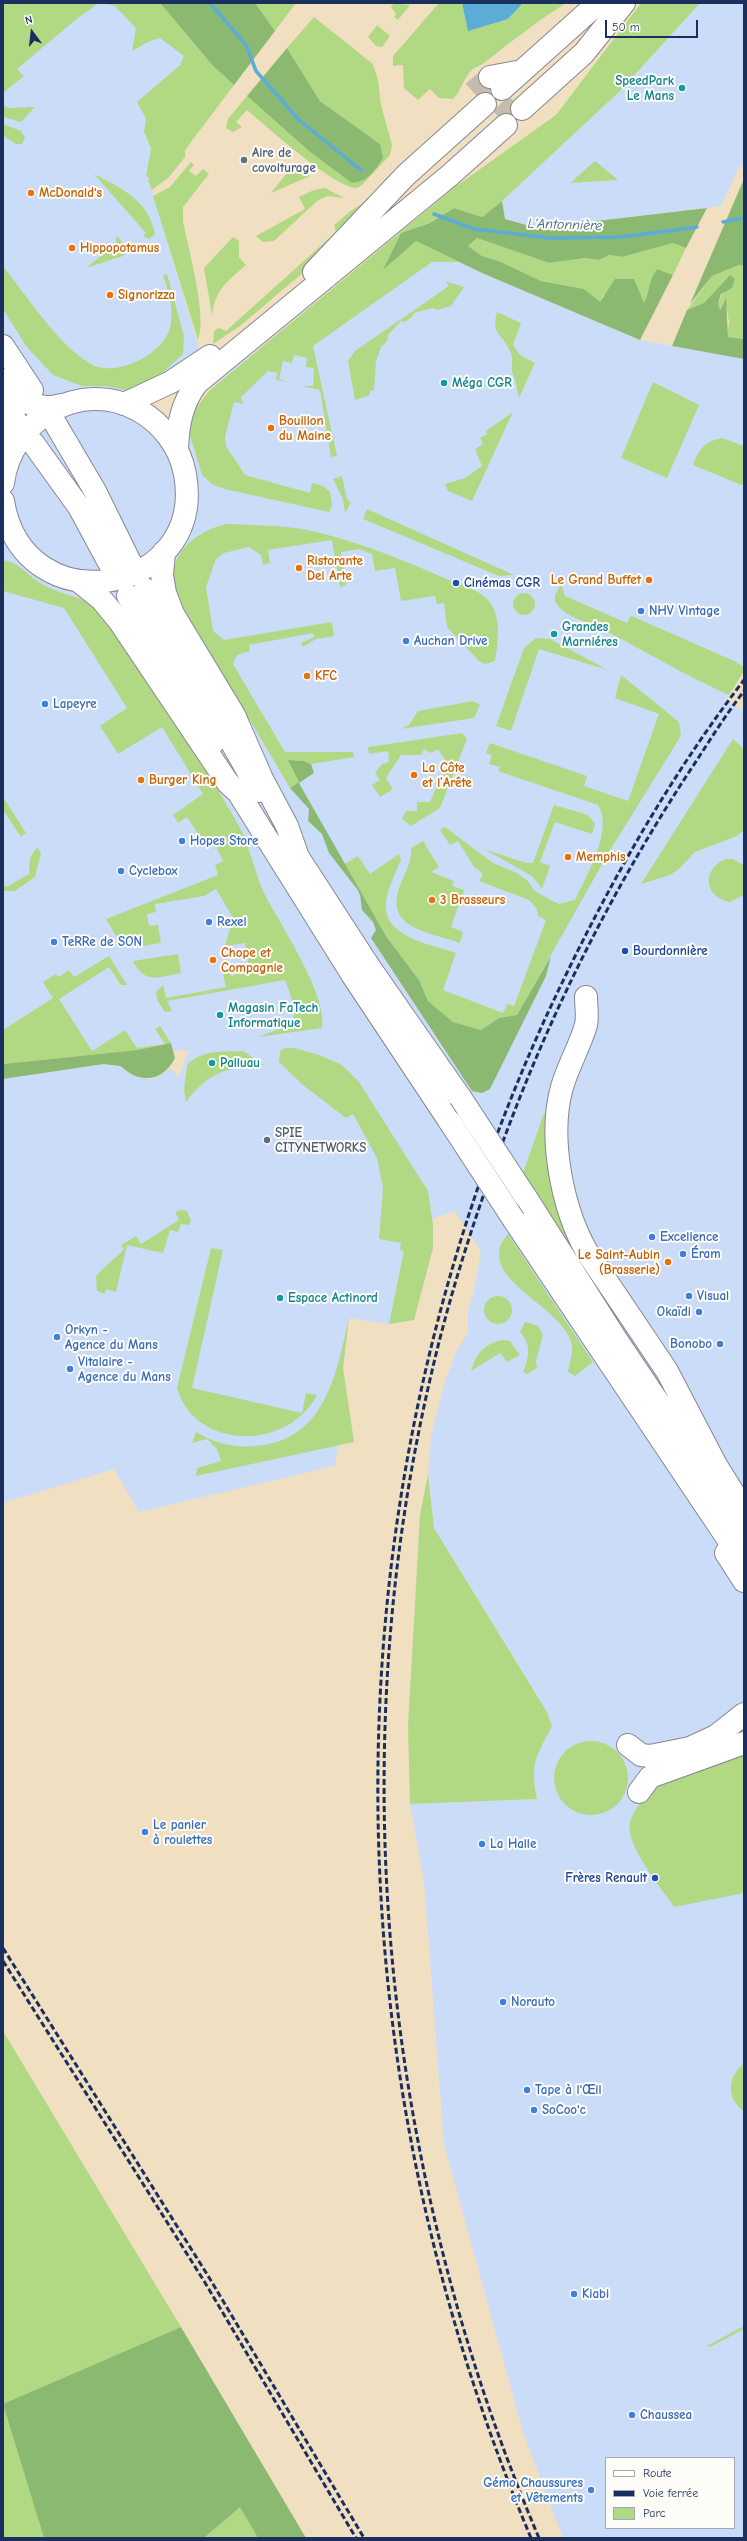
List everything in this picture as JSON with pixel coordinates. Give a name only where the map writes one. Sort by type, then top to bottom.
[{"type":"main road","points":[[542,91],[506,93],[522,71],[598,3]]},
{"type":"main road","points":[[177,449],[178,426],[184,403],[197,383],[443,182],[485,143],[513,132],[530,116],[542,91],[584,53],[624,3]]},
{"type":"main road","points":[[124,404],[171,382],[224,347],[292,293],[339,247],[406,175],[465,122],[490,109],[485,143]]},
{"type":"main road","points":[[3,346],[32,390]]},
{"type":"main road","points":[[3,380],[13,393],[26,402],[59,414],[95,491],[122,567],[33,443]]},
{"type":"main road","points":[[3,501],[12,532],[30,557],[52,573],[81,582],[105,582],[124,578],[142,570],[164,552],[178,532],[186,502],[186,476],[177,449],[155,421],[124,404],[89,399],[59,414],[31,425],[11,452]]},
{"type":"main road","points":[[3,401],[9,423],[11,452],[3,483]]},
{"type":"main road","points":[[164,552],[162,575],[165,593],[173,614],[234,715],[262,779],[287,826],[298,857]]},
{"type":"main road","points":[[81,582],[102,600],[120,622],[228,783],[238,792]]},
{"type":"main road","points":[[744,1530],[460,1097],[368,964],[298,857],[136,592],[233,779],[238,792],[353,976],[698,1497],[744,1563]]},
{"type":"main road","points":[[586,997],[586,1024],[571,1061],[558,1106],[560,1173],[565,1203],[577,1234],[587,1252],[667,1371],[716,1465],[744,1510]]},
{"type":"main road","points":[[698,1497],[704,1517],[744,1581]]},
{"type":"main road","points":[[628,1745],[641,1755],[650,1756],[679,1750],[716,1736],[744,1714]]},
{"type":"main road","points":[[639,1792],[650,1777],[744,1743]]},
{"type":"shaded area","points":[[3,3],[160,3],[201,52],[180,65],[137,102],[146,119],[144,132],[151,148],[146,176],[150,178],[152,190],[199,348],[189,360],[125,404],[163,430],[191,415],[217,383],[401,233],[482,273],[640,340],[744,359],[744,671],[726,700],[744,711],[744,2538],[563,2538],[523,2432],[444,2144],[424,1880],[410,1804],[537,1799],[534,1779],[534,1760],[552,1726],[547,1712],[434,1528],[428,1474],[431,1436],[445,1382],[456,1352],[468,1333],[468,1310],[474,1292],[481,1251],[455,1211],[432,1219],[433,1248],[414,1320],[389,1324],[349,1318],[343,1368],[354,1442],[338,1445],[335,1466],[139,1512],[114,1469],[3,1503],[3,1079],[104,1064],[120,1066],[132,1075],[149,1079],[156,1078],[170,1068],[179,1077],[189,1050],[173,1051],[171,1043],[90,1055],[53,998],[3,1030]]},
{"type":"shaded area","points":[[700,3],[744,3],[744,166],[739,167],[721,206],[537,228],[505,219],[502,201],[620,91]]},
{"type":"green space","points":[[3,3],[99,3],[74,21],[17,69],[24,76],[3,93]]},
{"type":"green space","points":[[101,3],[160,3],[214,67],[234,85],[185,150],[185,157],[169,177],[152,190],[148,180],[150,178],[146,176],[151,148],[144,132],[146,119],[137,102],[180,65],[184,56],[160,38],[150,41],[132,51],[136,28],[115,6]]},
{"type":"green space","points":[[160,3],[255,3],[275,31],[234,85],[214,67]]},
{"type":"green space","points":[[255,3],[296,3],[275,31]]},
{"type":"green space","points":[[394,3],[410,5],[398,20],[394,17],[396,14],[391,7]]},
{"type":"green space","points":[[439,3],[462,3],[468,30],[508,19],[523,3],[566,3],[534,24],[483,64],[473,69],[467,75],[459,92],[453,99],[439,98],[430,89],[418,100],[404,88],[403,65],[393,66],[393,56]]},
{"type":"green space","points":[[641,3],[700,3],[620,91],[502,201],[482,217],[454,208],[430,223],[401,233],[384,269],[416,241],[459,262],[432,262],[313,346],[337,456],[331,457],[320,390],[302,386],[313,386],[314,368],[306,367],[307,358],[294,355],[292,363],[283,361],[279,379],[289,382],[276,380],[277,373],[268,371],[241,397],[243,404],[234,402],[225,437],[226,446],[245,475],[310,493],[312,483],[323,486],[330,492],[332,505],[329,512],[229,490],[213,485],[202,475],[189,432],[191,415],[209,391],[455,187],[556,115]]},
{"type":"green space","points":[[314,17],[373,64],[378,80],[381,105],[392,145],[390,155],[362,185],[357,188],[347,186],[318,168],[247,110],[236,122],[242,127],[233,132],[226,128],[228,119],[247,96],[309,151],[380,144],[320,101],[287,48]]},
{"type":"green space","points":[[377,25],[390,36],[382,47],[376,46],[368,37]]},
{"type":"green space","points":[[287,48],[320,101],[380,144],[383,158],[373,172],[366,178],[352,183],[309,151],[247,96]]},
{"type":"green space","points":[[3,104],[7,108],[35,107],[21,122],[3,117]]},
{"type":"green space","points":[[3,124],[21,131],[25,137],[22,144],[16,144],[3,136]]},
{"type":"green space","points":[[595,161],[618,180],[570,183]]},
{"type":"green space","points":[[191,162],[194,165],[189,171],[196,176],[203,169],[209,174],[183,207],[183,221],[193,264],[201,316],[198,340],[153,196],[170,187]]},
{"type":"green space","points":[[294,164],[310,176],[271,193]]},
{"type":"green space","points":[[94,174],[114,184],[132,196],[147,212],[152,222],[155,234],[149,239],[143,236],[146,233]]},
{"type":"green space","points":[[744,179],[744,266],[739,265],[712,276],[690,304]]},
{"type":"green space","points":[[325,188],[344,198],[327,196],[317,201],[274,241],[263,242],[256,236],[305,209],[299,197],[314,190]]},
{"type":"green space","points":[[502,201],[505,219],[537,228],[707,208],[686,248],[673,243],[622,257],[609,255],[599,260],[585,258],[549,263],[477,238],[468,246],[482,256],[501,262],[541,281],[584,289],[600,302],[615,279],[634,279],[644,303],[652,277],[657,269],[673,275],[640,340],[482,273],[416,241],[383,270],[401,233],[430,223],[454,208],[482,217]]},
{"type":"green space","points":[[365,202],[306,270],[240,326],[213,344],[214,331],[219,328],[226,331],[336,232],[334,225],[352,210]]},
{"type":"green space","points":[[117,235],[127,250],[123,256],[86,268],[115,245]]},
{"type":"green space","points":[[233,237],[239,241],[239,257],[246,265],[223,286],[216,298],[212,315],[204,268]]},
{"type":"green space","points":[[477,238],[549,263],[585,258],[599,260],[608,255],[622,257],[673,243],[686,248],[673,275],[657,269],[652,277],[644,303],[603,295],[600,303],[584,289],[541,281],[501,262],[482,256],[468,246]]},
{"type":"green space","points":[[739,265],[744,266],[744,339],[727,337],[729,322],[725,298],[719,311],[718,304],[730,275],[704,303],[687,310],[712,276]]},
{"type":"green space","points":[[3,266],[40,315],[71,349],[92,365],[108,368],[119,367],[141,360],[159,346],[166,337],[171,321],[169,295],[163,275],[167,274],[184,336],[183,354],[158,377],[130,391],[106,386],[82,386],[53,375],[26,346],[3,309]]},
{"type":"green space","points":[[730,275],[735,279],[732,288],[721,294],[718,304],[720,310],[726,297],[728,337],[744,339],[744,359],[672,346],[687,310],[704,303]]},
{"type":"green space","points":[[445,281],[464,287],[451,306],[437,310],[433,308],[414,313],[412,317],[405,322],[401,321],[387,336],[388,339],[384,345],[382,345],[376,361],[374,390],[370,391],[370,395],[355,400],[348,361],[355,351],[449,286]]},
{"type":"green space","points":[[497,312],[521,323],[513,345],[520,355],[535,363],[519,398],[512,373],[511,354],[495,326]]},
{"type":"green space","points":[[653,382],[699,405],[667,478],[621,458]]},
{"type":"green space","points":[[513,412],[472,501],[448,491],[445,484],[465,478],[482,466],[475,449],[483,444],[480,438],[487,434],[486,431]]},
{"type":"green space","points":[[722,438],[744,446],[744,486],[693,465],[703,447]]},
{"type":"green space","points":[[342,476],[347,500],[351,502],[345,513],[343,499],[333,479]]},
{"type":"green space","points":[[367,509],[514,575],[499,576],[363,519]]},
{"type":"green space","points":[[227,524],[265,525],[302,529],[320,533],[356,543],[473,589],[488,600],[495,613],[498,630],[495,661],[485,664],[479,661],[447,627],[444,603],[437,604],[435,596],[401,601],[395,568],[375,571],[372,554],[359,549],[341,552],[346,585],[340,587],[332,540],[268,550],[270,563],[263,565],[261,555],[249,547],[224,553],[216,559],[206,587],[213,631],[224,640],[332,622],[334,636],[316,639],[303,647],[301,643],[314,637],[313,633],[249,645],[250,651],[237,655],[233,664],[285,752],[353,752],[354,757],[311,764],[303,761],[289,760],[299,782],[290,788],[184,609],[174,586],[173,574],[176,563],[180,553],[187,544],[206,531]]},
{"type":"green space","points":[[3,560],[14,563],[37,581],[49,587],[96,606],[133,660],[188,742],[239,826],[267,899],[293,944],[311,981],[322,1015],[322,1028],[258,1037],[282,1028],[289,1024],[293,1019],[293,1005],[285,980],[167,1001],[172,1011],[165,1012],[157,1000],[156,992],[163,985],[166,998],[226,987],[223,973],[230,972],[231,976],[235,975],[234,971],[249,968],[245,943],[225,946],[233,918],[216,889],[204,896],[155,904],[156,912],[147,914],[149,926],[158,925],[161,943],[139,947],[126,946],[118,938],[106,919],[218,875],[215,865],[223,861],[214,842],[206,846],[187,817],[178,823],[173,815],[203,794],[162,727],[118,754],[100,726],[127,708],[64,608],[3,591]]},
{"type":"green space","points":[[561,584],[565,596],[627,623],[631,615],[734,661],[744,667],[744,671],[729,695],[712,687],[604,630],[565,612],[555,602],[555,595]]},
{"type":"green space","points":[[520,593],[528,593],[535,600],[535,608],[528,615],[520,615],[513,608],[513,600]]},
{"type":"green space","points":[[536,638],[550,639],[608,670],[539,649],[511,731],[496,726],[524,648]]},
{"type":"green space","points":[[621,675],[679,722],[681,734],[679,739],[609,852],[517,1015],[499,1018],[481,1030],[453,1022],[428,1001],[419,980],[386,936],[345,864],[358,856],[370,874],[399,854],[401,860],[390,887],[386,904],[387,915],[392,924],[411,938],[456,953],[443,990],[503,1013],[507,1004],[514,1006],[546,920],[538,916],[537,909],[529,900],[479,881],[483,874],[474,867],[458,841],[450,845],[440,830],[445,827],[493,863],[517,873],[527,880],[535,891],[549,899],[559,904],[575,900],[597,853],[601,840],[603,827],[602,815],[598,805],[498,771],[500,767],[489,764],[492,755],[486,753],[490,743],[587,776],[584,786],[628,801],[659,714],[615,698]]},
{"type":"green space","points":[[473,701],[480,705],[474,718],[400,729],[409,725],[418,711]]},
{"type":"green space","points":[[462,733],[467,739],[440,808],[411,826],[402,819],[406,811],[417,811],[417,802],[430,802],[441,776],[451,769],[438,749],[431,753],[424,749],[421,755],[401,755],[386,778],[393,789],[380,797],[372,785],[380,780],[375,773],[382,764],[389,762],[388,751],[369,754],[368,747]]},
{"type":"green space","points":[[733,739],[744,749],[744,830],[737,836],[695,852],[679,869],[670,875],[641,884]]},
{"type":"green space","points":[[288,760],[303,761],[311,764],[314,773],[299,783],[386,936],[419,980],[428,1001],[453,1022],[481,1030],[499,1018],[517,1015],[551,956],[546,976],[490,1089],[482,1093],[472,1091],[371,938],[376,930],[373,922],[362,910],[360,895],[357,889],[329,853],[322,834],[308,821],[309,809],[290,788],[299,782]]},
{"type":"green space","points":[[3,797],[26,833],[21,837],[3,810]]},
{"type":"green space","points":[[554,805],[588,815],[595,824],[592,834],[555,822],[540,862],[550,866],[542,889],[532,876],[484,849],[526,863],[533,863]]},
{"type":"green space","name":"3 Brasseurs","points":[[423,841],[439,867],[431,872],[454,881],[452,886],[464,890],[451,927],[463,932],[460,943],[421,931],[402,919],[397,910],[397,898],[401,883],[410,862],[411,848]]},
{"type":"green space","points":[[37,847],[41,853],[35,877],[15,891],[3,891],[3,886],[8,886],[29,874],[30,858]]},
{"type":"green space","points":[[726,859],[733,859],[744,865],[744,895],[730,902],[715,895],[709,882],[709,876],[712,869],[718,863]]},
{"type":"green space","points":[[178,954],[181,973],[153,978],[142,974],[133,961]]},
{"type":"green space","points":[[109,956],[127,985],[121,985],[109,967],[59,999],[92,1051],[125,1030],[137,1048],[165,1044],[155,1029],[160,1026],[171,1043],[137,1050],[3,1064],[3,1030],[53,998],[43,982],[56,974],[59,977],[69,970],[74,977]]},
{"type":"green space","points":[[171,1043],[175,1058],[163,1073],[152,1078],[140,1077],[131,1074],[120,1066],[104,1064],[3,1079],[3,1064],[137,1050]]},
{"type":"green space","points":[[285,1048],[295,1048],[319,1055],[342,1065],[359,1082],[428,1191],[433,1225],[433,1248],[414,1320],[389,1324],[404,1251],[400,1250],[401,1243],[379,1239],[383,1188],[377,1158],[353,1114],[346,1118],[303,1085],[279,1062],[280,1051]]},
{"type":"green space","points":[[243,1051],[264,1065],[240,1067],[220,1073],[202,1084],[186,1102],[184,1090],[187,1065],[199,1056],[213,1052]]},
{"type":"green space","points":[[549,1107],[575,1252],[523,1173],[543,1116]]},
{"type":"green space","points":[[181,1210],[187,1211],[191,1221],[189,1225],[181,1224],[178,1232],[170,1230],[163,1253],[127,1245],[116,1292],[106,1289],[105,1294],[97,1291],[96,1277],[102,1269],[124,1249],[121,1245],[136,1236],[141,1244],[179,1220],[175,1212]]},
{"type":"green space","points":[[508,1234],[593,1362],[575,1376],[568,1372],[572,1345],[566,1332],[556,1320],[516,1285],[506,1273],[500,1260],[500,1247]]},
{"type":"green space","points":[[211,1248],[223,1250],[192,1388],[302,1413],[306,1393],[317,1395],[304,1413],[286,1426],[265,1434],[244,1436],[222,1433],[203,1424],[187,1409],[177,1388]]},
{"type":"green space","points":[[498,1296],[508,1300],[512,1310],[508,1320],[498,1324],[488,1320],[484,1310],[488,1300]]},
{"type":"green space","points":[[349,1318],[343,1368],[354,1442],[196,1476],[197,1468],[221,1461],[217,1449],[207,1439],[192,1443],[196,1432],[213,1440],[229,1445],[255,1446],[285,1439],[302,1428],[315,1414],[326,1397],[340,1358]]},
{"type":"green space","points":[[525,1322],[538,1326],[543,1335],[536,1361],[537,1368],[527,1374],[523,1372],[528,1356],[528,1346],[520,1332]]},
{"type":"green space","points":[[502,1340],[510,1341],[520,1355],[507,1362],[500,1353],[471,1371],[478,1355],[486,1347]]},
{"type":"green space","points":[[428,1474],[434,1528],[547,1712],[552,1726],[538,1753],[534,1768],[537,1799],[410,1804],[408,1726],[420,1515]]},
{"type":"green space","points":[[591,1741],[612,1747],[622,1757],[628,1778],[622,1799],[612,1809],[591,1815],[570,1809],[560,1799],[554,1778],[560,1757],[570,1747]]},
{"type":"green space","points":[[744,1752],[744,1893],[674,1907],[638,1854],[630,1831],[630,1822],[634,1812],[656,1784]]},
{"type":"green space","points":[[3,2031],[181,2327],[4,2404],[44,2538],[3,2538]]},
{"type":"green space","points":[[744,2064],[744,2111],[734,2101],[731,2088],[734,2074]]},
{"type":"green space","points":[[744,2326],[744,2329],[710,2347],[707,2346]]},
{"type":"green space","points":[[181,2327],[306,2538],[258,2538],[240,2507],[204,2538],[44,2538],[3,2404]]},
{"type":"green space","points":[[240,2506],[258,2538],[204,2538]]},
{"type":"water","points":[[462,3],[523,3],[508,19],[468,31]]},
{"type":"waterway","name":"L'Antonnière","points":[[210,3],[246,45],[256,71],[299,120],[362,171]]},
{"type":"waterway","name":"L'Antonnière","points":[[434,214],[474,229],[550,238],[621,237],[697,227]]},
{"type":"waterway","name":"L'Antonnière","points":[[723,222],[744,218]]},
{"type":"tunnel","points":[[473,92],[490,77]]},
{"type":"tunnel","points":[[500,119],[517,104]]},
{"type":"railway","points":[[531,2538],[463,2352],[415,2162],[387,1970],[378,1777],[389,1584],[421,1392],[472,1204],[545,1019],[588,930],[660,802],[687,760],[744,680]]},
{"type":"railway","points":[[539,2538],[486,2399],[444,2256],[412,2110],[392,1963],[384,1814],[388,1666],[404,1518],[432,1371],[450,1300],[496,1161],[539,1050],[577,968],[641,849],[716,731],[744,691]]},
{"type":"railway","points":[[3,1948],[210,2279],[364,2538]]},
{"type":"railway","points":[[3,1961],[204,2281],[356,2538]]},
{"type":"place","name":"SpeedPark Le Mans","points":[[682,88]]},
{"type":"place","name":"Aire de covoiturage","points":[[244,160]]},
{"type":"place","name":"McDonald's","points":[[31,193]]},
{"type":"place","name":"Hippopotamus","points":[[72,248]]},
{"type":"place","name":"Signorizza","points":[[110,295]]},
{"type":"place","name":"Méga CGR","points":[[444,383]]},
{"type":"place","name":"Bouillon du Maine","points":[[271,428]]},
{"type":"place","name":"Ristorante Del Arte","points":[[299,568]]},
{"type":"place","name":"Le Grand Buffet","points":[[649,580]]},
{"type":"place","name":"Cinémas CGR","points":[[456,583]]},
{"type":"place","name":"NHV Vintage","points":[[641,611]]},
{"type":"place","name":"Grandes Marniéres","points":[[554,634]]},
{"type":"place","name":"Auchan Drive","points":[[406,641]]},
{"type":"place","name":"KFC","points":[[307,676]]},
{"type":"place","name":"Lapeyre","points":[[45,704]]},
{"type":"place","name":"La Côte et l’Arête","points":[[414,775]]},
{"type":"place","name":"Burger King","points":[[141,780]]},
{"type":"place","name":"Hopes Store","points":[[182,841]]},
{"type":"place","name":"Memphis","points":[[568,857]]},
{"type":"place","name":"Cyclebox","points":[[121,871]]},
{"type":"place","name":"3 Brasseurs","points":[[432,900]]},
{"type":"place","name":"Rexel","points":[[209,922]]},
{"type":"place","name":"TeRRe de SON","points":[[54,942]]},
{"type":"place","name":"Bourdonnière","points":[[625,951]]},
{"type":"place","name":"Chope et Compagnie","points":[[213,960]]},
{"type":"place","name":"Magasin FaTech Informatique","points":[[220,1015]]},
{"type":"place","name":"Palluau","points":[[212,1063]]},
{"type":"place","name":"SPIE CITYNETWORKS","points":[[267,1140]]},
{"type":"place","name":"Excellence","points":[[652,1237]]},
{"type":"place","name":"Éram","points":[[683,1254]]},
{"type":"place","name":"Le Saint-Aubin (Brasserie)","points":[[668,1262]]},
{"type":"place","name":"Visual","points":[[689,1296]]},
{"type":"place","name":"Espace Actinord","points":[[280,1298]]},
{"type":"place","name":"Okaïdi","points":[[699,1312]]},
{"type":"place","name":"Orkyn - Agence du Mans","points":[[57,1337]]},
{"type":"place","name":"Bonobo","points":[[720,1344]]},
{"type":"place","name":"Vitalaire - Agence du Mans","points":[[70,1369]]},
{"type":"place","name":"Le panier à roulettes","points":[[145,1832]]},
{"type":"place","name":"La Halle","points":[[482,1844]]},
{"type":"place","name":"Frères Renault","points":[[655,1878]]},
{"type":"place","name":"Norauto","points":[[503,2002]]},
{"type":"place","name":"Tape à l'Œil","points":[[527,2090]]},
{"type":"place","name":"SoCoo'c","points":[[534,2110]]},
{"type":"place","name":"Kiabi","points":[[574,2294]]},
{"type":"place","name":"Chaussea","points":[[632,2415]]},
{"type":"place","name":"Gémo Chaussures et Vêtements","points":[[591,2490]]}]
